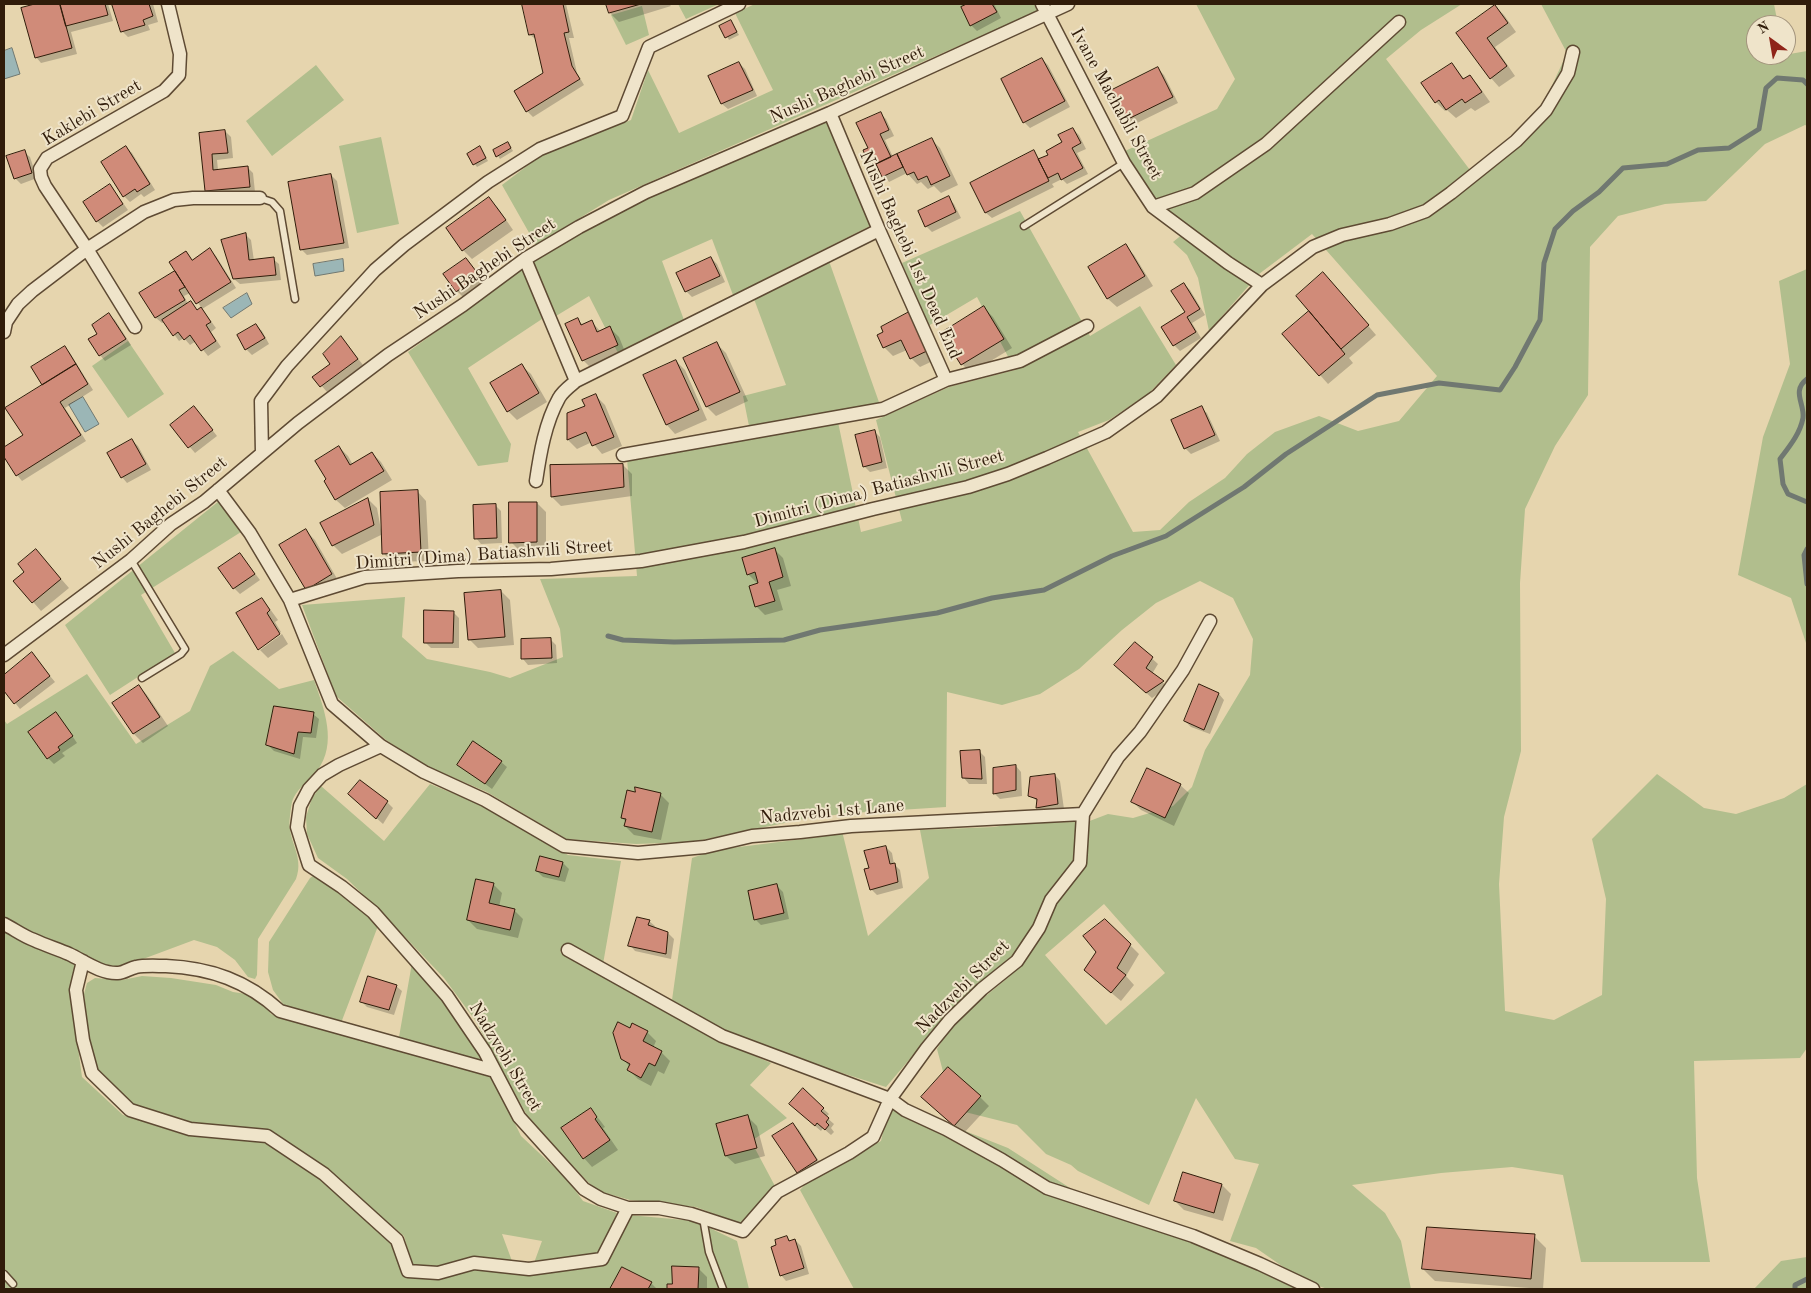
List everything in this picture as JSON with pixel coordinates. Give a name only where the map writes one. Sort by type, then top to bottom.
[{"type":"street","name":"Kaklebi Street","points":[[88,249],[50,195],[41,177],[40,169],[47,158],[164,92],[179,75],[180,54],[168,4]]},
{"type":"street","points":[[262,453],[261,401],[287,366],[375,270],[404,245],[481,187],[540,149],[622,116],[649,47],[739,4]]},
{"type":"street","name":"Nushi Baghebi Street","points":[[4,655],[131,560],[171,524],[204,502],[262,453],[388,354],[463,305],[525,259],[579,227],[646,192],[830,113],[1045,8],[1068,4]]},
{"type":"street","name":"Ivane Machabli Street","points":[[1045,8],[1124,163],[1154,207],[1228,263],[1262,285]]},
{"type":"street","points":[[1154,207],[1195,193],[1266,144],[1399,22]]},
{"type":"street","name":"Dimitri (Dima) Batiashvili Street","points":[[290,600],[365,577],[458,571],[551,569],[641,561],[744,542],[976,484],[1008,474],[1106,432],[1157,396],[1262,285],[1313,247],[1342,235],[1390,224],[1426,211],[1451,193],[1516,141],[1546,110],[1568,74],[1573,52]]},
{"type":"street","name":"Nushi Baghebi 1st Dead End","points":[[623,455],[883,409],[946,380],[879,230],[830,113]]},
{"type":"street","points":[[4,332],[6,322],[18,304],[32,292],[88,249],[144,212],[168,202],[194,198],[260,198]]},
{"type":"street","points":[[536,482],[541,450],[551,416],[560,396],[576,382],[879,230]]},
{"type":"street","points":[[88,249],[135,327]]},
{"type":"street","points":[[525,259],[576,382]]},
{"type":"street","points":[[946,380],[1020,361],[1087,326]]},
{"type":"street","points":[[218,490],[250,533],[290,600],[332,704],[381,746]]},
{"type":"street","points":[[1082,814],[1118,757],[1140,732],[1183,670],[1210,621]]},
{"type":"street","name":"Nadzvebi 1st Lane","points":[[381,746],[424,772],[485,800],[564,846],[638,853],[705,847],[752,836],[851,826],[1082,814]]},
{"type":"street","name":"Nadzvebi Street","points":[[381,746],[322,775],[309,789],[300,806],[297,827],[302,848],[309,865],[342,887],[373,912],[447,996],[486,1052],[519,1117],[584,1189],[601,1199],[628,1208],[659,1208],[691,1214],[743,1231],[777,1192],[849,1153],[873,1137],[890,1099],[950,1020],[982,989],[1017,961],[1038,928],[1051,900],[1080,863],[1082,814]]},
{"type":"street","points":[[4,924],[32,940],[101,970],[119,973],[135,967],[179,967],[208,971],[230,978],[267,999],[280,1011],[495,1071]]},
{"type":"street","points":[[568,950],[722,1036],[890,1099],[905,1110],[946,1129],[1047,1188],[1193,1236],[1294,1285],[1313,1289]]},
{"type":"street","points":[[83,961],[76,990],[83,1040],[92,1073],[130,1110],[190,1129],[266,1136],[324,1174],[397,1240],[408,1271],[438,1273],[474,1263],[529,1269],[602,1259],[628,1208]]},
{"type":"lane","points":[[1024,226],[1124,163]]},
{"type":"lane","points":[[260,198],[272,202],[280,211],[295,299]]},
{"type":"lane","points":[[131,560],[185,649],[181,654],[142,678]]},
{"type":"lane","points":[[703,1218],[709,1252],[723,1289]]},
{"type":"lane","points":[[4,1274],[13,1284]]},
{"type":"green space","points":[[678,4],[719,4],[686,19]]},
{"type":"green space","points":[[755,4],[1034,4],[1038,11],[609,200],[536,245],[502,185],[544,153],[631,120],[648,70],[679,133],[773,90],[735,13]]},
{"type":"green space","points":[[1196,4],[1462,4],[1421,30],[1386,59],[1470,170],[1514,136],[1543,105],[1567,53],[1541,4],[1774,4],[1776,15],[1746,15],[1746,65],[1796,65],[1796,53],[1807,51],[1807,126],[1805,125],[1765,144],[1706,201],[1665,204],[1618,216],[1590,247],[1588,395],[1555,446],[1525,509],[1520,583],[1521,751],[1504,817],[1499,884],[1505,1011],[1554,1020],[1602,995],[1606,899],[1592,839],[1657,774],[1704,808],[1736,814],[1784,798],[1807,784],[1807,1048],[1800,1058],[1694,1061],[1697,1178],[1710,1262],[1581,1262],[1563,1175],[1512,1167],[1441,1173],[1352,1185],[1385,1213],[1401,1241],[1411,1289],[1328,1289],[1305,1282],[1256,1248],[1230,1241],[1259,1164],[1235,1159],[1196,1098],[1149,1205],[1046,1154],[1017,1125],[953,1109],[937,1049],[954,1022],[1010,976],[1048,925],[1056,901],[1086,864],[1087,822],[1108,814],[1133,818],[1173,806],[1192,787],[1205,750],[1250,675],[1253,639],[1233,598],[1200,581],[1156,603],[1122,630],[1079,669],[1040,694],[1002,705],[947,692],[946,807],[852,813],[809,818],[692,842],[636,844],[566,839],[487,792],[424,765],[386,740],[336,696],[302,605],[405,597],[402,637],[427,659],[510,678],[563,657],[560,629],[540,579],[637,576],[627,459],[838,422],[861,532],[902,521],[876,420],[949,387],[1015,370],[977,297],[928,326],[902,263],[1020,211],[1090,336],[1140,306],[1176,365],[1148,394],[1109,420],[1078,432],[1133,532],[1160,530],[1189,502],[1225,478],[1247,454],[1275,432],[1319,416],[1358,431],[1399,421],[1437,376],[1312,234],[1259,274],[1209,331],[1198,278],[1187,255],[1173,242],[1189,229],[1157,201],[1125,151],[1217,109],[1235,79]],"holes":[[[1104,904],[1165,973],[1106,1025],[1045,955]]]},
{"type":"green space","points":[[642,6],[649,35],[626,45],[611,15]]},
{"type":"green space","points":[[316,65],[344,100],[272,156],[246,121]]},
{"type":"green space","points":[[827,122],[872,225],[733,295],[712,239],[662,261],[684,320],[618,353],[589,296],[556,316],[532,261],[641,200]]},
{"type":"green space","points":[[381,137],[399,224],[357,233],[339,146]]},
{"type":"green space","points":[[829,261],[880,405],[749,426],[743,396],[786,385],[754,299]]},
{"type":"green space","points":[[524,268],[542,319],[468,368],[511,444],[508,462],[478,466],[408,352]]},
{"type":"green space","points":[[1807,269],[1807,646],[1791,598],[1738,575],[1763,437],[1790,364],[1779,281]]},
{"type":"green space","points":[[128,341],[164,394],[128,418],[92,366]]},
{"type":"green space","points":[[219,501],[241,532],[141,595],[175,653],[110,695],[65,625]]},
{"type":"green space","points":[[233,651],[279,689],[314,680],[325,714],[328,738],[327,749],[317,771],[296,793],[292,801],[289,825],[297,855],[298,870],[296,879],[258,939],[257,975],[255,979],[248,977],[235,960],[217,947],[194,940],[119,968],[110,967],[35,937],[4,916],[4,720],[7,724],[87,674],[136,744],[190,711],[210,666]]},
{"type":"green space","points":[[430,784],[482,805],[568,855],[621,861],[603,964],[567,944],[560,952],[725,1043],[771,1063],[750,1085],[787,1118],[751,1141],[776,1188],[741,1224],[696,1207],[630,1200],[598,1191],[530,1121],[475,1020],[444,978],[347,879],[318,858],[307,834],[306,817],[312,798],[321,786],[384,841]]},
{"type":"green space","points":[[1078,822],[1074,865],[1047,896],[1028,936],[1016,955],[948,1014],[886,1087],[776,1052],[721,1029],[672,1000],[692,858],[715,850],[819,837],[842,831],[868,936],[929,878],[920,830],[994,827],[1016,823]]},
{"type":"green space","points":[[316,874],[356,904],[378,926],[341,1023],[286,1008],[273,990],[268,972],[269,942],[310,878]]},
{"type":"green space","points":[[4,928],[77,963],[70,988],[82,1077],[123,1115],[185,1135],[265,1142],[319,1175],[394,1243],[405,1274],[607,1260],[629,1215],[695,1221],[737,1241],[749,1289],[4,1289]]},
{"type":"green space","points":[[412,963],[441,999],[485,1064],[399,1037]]},
{"type":"green space","points":[[142,976],[171,978],[216,985],[233,992],[260,996],[271,1014],[287,1020],[492,1076],[521,1136],[567,1179],[583,1201],[617,1213],[599,1253],[534,1263],[542,1241],[502,1234],[512,1261],[475,1258],[436,1266],[413,1267],[404,1236],[327,1171],[268,1131],[194,1123],[132,1105],[97,1071],[88,1037],[84,994],[87,983],[95,978],[122,980]]},
{"type":"green space","points":[[902,1106],[1008,1148],[1084,1197],[1260,1270],[1300,1289],[854,1289],[800,1190],[810,1179],[881,1141],[888,1109]]},
{"type":"green space","points":[[1807,1257],[1807,1289],[1754,1289],[1781,1261]]},
{"type":"water","points":[[12,48],[20,74],[4,79],[4,51]]},
{"type":"water","points":[[343,259],[344,271],[315,276],[313,264]]},
{"type":"water","points":[[247,293],[252,304],[231,318],[223,308]]},
{"type":"water","points":[[83,397],[99,424],[85,432],[69,405]]},
{"type":"building","points":[[35,4],[60,4],[72,48],[35,58],[21,8]]},
{"type":"building","points":[[60,4],[105,4],[108,15],[66,26]]},
{"type":"building","points":[[112,4],[149,4],[153,16],[143,20],[145,25],[121,32]]},
{"type":"building","points":[[522,4],[563,4],[569,32],[564,33],[572,66],[580,79],[526,112],[514,91],[543,73],[534,34],[529,35]]},
{"type":"building","points":[[606,4],[641,4],[609,13]]},
{"type":"building","points":[[967,4],[992,4],[997,12],[970,26],[961,7]]},
{"type":"building","points":[[1495,5],[1508,23],[1487,38],[1507,66],[1490,79],[1456,33]]},
{"type":"building","points":[[731,20],[737,32],[725,38],[719,26]]},
{"type":"building","points":[[1042,58],[1065,101],[1023,123],[1001,79]]},
{"type":"building","points":[[739,62],[753,90],[721,104],[708,76]]},
{"type":"building","points":[[1452,63],[1463,79],[1470,75],[1482,92],[1465,103],[1462,99],[1446,110],[1439,100],[1435,103],[1421,83]]},
{"type":"building","points":[[1158,67],[1173,97],[1122,122],[1108,92]]},
{"type":"building","points":[[881,112],[889,130],[880,134],[891,157],[870,167],[863,150],[868,148],[856,123]]},
{"type":"building","points":[[1073,128],[1081,143],[1072,148],[1083,168],[1061,180],[1058,173],[1048,178],[1038,159],[1048,155],[1046,151],[1062,142],[1058,135]]},
{"type":"building","points":[[225,130],[228,153],[212,154],[213,170],[248,166],[250,187],[205,191],[199,133]]},
{"type":"building","points":[[932,138],[950,176],[931,185],[927,176],[918,180],[914,172],[907,175],[897,154]]},
{"type":"building","points":[[508,142],[511,148],[496,157],[493,150]]},
{"type":"building","points":[[126,146],[150,184],[137,192],[135,189],[123,197],[101,162]]},
{"type":"building","points":[[480,146],[486,158],[473,165],[467,154]]},
{"type":"building","points":[[25,150],[32,173],[14,179],[6,156]]},
{"type":"building","points":[[1034,150],[1049,181],[985,213],[970,183]]},
{"type":"building","points":[[897,154],[903,167],[882,177],[876,164]]},
{"type":"building","points":[[331,174],[344,243],[300,250],[288,182]]},
{"type":"building","points":[[110,184],[123,204],[96,222],[83,202]]},
{"type":"building","points":[[949,196],[956,212],[925,227],[918,211]]},
{"type":"building","points":[[489,197],[506,220],[462,251],[446,228]]},
{"type":"building","points":[[246,233],[249,260],[274,257],[276,275],[233,279],[221,240]]},
{"type":"building","points":[[1126,244],[1145,276],[1107,299],[1088,267]]},
{"type":"building","points":[[210,248],[231,282],[196,304],[169,262],[186,251],[192,260]]},
{"type":"building","points":[[711,257],[720,276],[685,292],[676,273]]},
{"type":"building","points":[[466,258],[479,275],[456,292],[443,274]]},
{"type":"building","points":[[175,271],[185,287],[179,290],[185,300],[155,318],[139,293]]},
{"type":"building","points":[[1323,272],[1369,325],[1341,349],[1296,296]]},
{"type":"building","points":[[1184,283],[1200,309],[1187,317],[1196,332],[1173,346],[1161,327],[1185,312],[1171,291]]},
{"type":"building","points":[[191,301],[197,310],[201,307],[211,322],[206,325],[216,341],[201,351],[190,335],[184,340],[178,332],[173,336],[162,320]]},
{"type":"building","points":[[984,306],[1004,339],[961,365],[941,333]]},
{"type":"building","points":[[911,311],[929,350],[910,359],[901,340],[883,348],[877,335],[883,332],[881,327]]},
{"type":"building","points":[[1309,311],[1345,354],[1319,376],[1282,334]]},
{"type":"building","points":[[109,313],[126,339],[99,356],[88,339],[97,334],[92,325]]},
{"type":"building","points":[[578,318],[581,325],[592,320],[597,332],[610,326],[618,345],[582,361],[565,324]]},
{"type":"building","points":[[256,324],[265,338],[245,350],[237,335]]},
{"type":"building","points":[[341,336],[358,359],[320,387],[312,377],[330,364],[323,354]]},
{"type":"building","points":[[717,342],[740,392],[706,407],[683,358]]},
{"type":"building","points":[[65,346],[76,364],[42,385],[31,367]]},
{"type":"building","points":[[676,360],[699,410],[666,425],[643,375]]},
{"type":"building","points":[[76,364],[88,384],[60,402],[81,435],[16,476],[4,457],[4,447],[23,435],[5,408]]},
{"type":"building","points":[[522,364],[539,393],[507,412],[490,383]]},
{"type":"building","points":[[596,394],[614,437],[592,446],[586,432],[567,440],[567,413],[585,406],[582,400]]},
{"type":"building","points":[[194,406],[213,430],[188,448],[170,425]]},
{"type":"building","points":[[1202,406],[1215,435],[1184,449],[1171,420]]},
{"type":"building","points":[[875,430],[882,462],[863,467],[855,435]]},
{"type":"building","points":[[132,439],[146,464],[121,478],[107,453]]},
{"type":"building","points":[[339,446],[350,465],[372,452],[384,471],[335,500],[324,481],[326,479],[315,461]]},
{"type":"building","points":[[623,464],[624,487],[551,497],[550,465]]},
{"type":"building","points":[[418,490],[421,552],[382,554],[380,492]]},
{"type":"building","points":[[368,498],[374,525],[332,546],[320,523]]},
{"type":"building","points":[[509,502],[537,502],[537,542],[509,543]]},
{"type":"building","points":[[496,504],[497,538],[474,539],[473,505]]},
{"type":"building","points":[[306,529],[332,574],[306,590],[279,545]]},
{"type":"building","points":[[775,548],[783,577],[769,582],[775,601],[755,607],[749,586],[758,583],[755,572],[747,575],[742,558]]},
{"type":"building","points":[[36,549],[61,579],[32,603],[13,581],[24,572],[18,564]]},
{"type":"building","points":[[240,553],[255,574],[233,589],[218,568]]},
{"type":"building","points":[[501,590],[505,637],[468,640],[464,593]]},
{"type":"building","points":[[262,598],[270,610],[267,613],[280,634],[258,650],[236,613]]},
{"type":"building","points":[[424,610],[454,611],[453,643],[424,643]]},
{"type":"building","points":[[551,638],[552,658],[521,659],[521,639]]},
{"type":"building","points":[[1135,642],[1153,657],[1146,668],[1164,681],[1146,693],[1114,665]]},
{"type":"building","points":[[32,652],[50,676],[14,704],[4,691],[4,675]]},
{"type":"building","points":[[1199,684],[1219,693],[1204,730],[1184,721]]},
{"type":"building","points":[[139,685],[160,717],[133,734],[112,703]]},
{"type":"building","points":[[274,706],[314,712],[311,733],[298,732],[294,754],[266,745]]},
{"type":"building","points":[[56,712],[73,736],[58,747],[60,750],[47,759],[28,732]]},
{"type":"building","points":[[473,741],[502,761],[485,784],[457,765]]},
{"type":"building","points":[[980,750],[982,779],[962,778],[960,751]]},
{"type":"building","points":[[1016,765],[1016,790],[993,794],[993,768]]},
{"type":"building","points":[[1147,768],[1181,784],[1165,818],[1131,802]]},
{"type":"building","points":[[1055,774],[1058,804],[1036,808],[1037,799],[1028,796],[1030,777]]},
{"type":"building","points":[[360,780],[388,801],[376,819],[348,794]]},
{"type":"building","points":[[635,787],[661,793],[652,832],[624,826],[626,819],[621,818],[627,790],[635,792]]},
{"type":"building","points":[[886,846],[890,864],[895,863],[898,882],[870,890],[864,869],[869,868],[864,851]]},
{"type":"building","points":[[540,856],[563,862],[559,877],[536,871]]},
{"type":"building","points":[[476,879],[494,883],[489,903],[515,909],[510,930],[467,920]]},
{"type":"building","points":[[777,884],[784,913],[754,920],[748,891]]},
{"type":"building","points":[[637,917],[650,920],[648,925],[668,932],[666,954],[628,946]]},
{"type":"building","points":[[1105,919],[1131,944],[1117,968],[1126,975],[1111,993],[1084,970],[1096,952],[1083,936]]},
{"type":"building","points":[[368,976],[397,985],[389,1010],[360,1002]]},
{"type":"building","points":[[618,1022],[630,1028],[632,1023],[648,1031],[643,1041],[662,1051],[655,1066],[649,1063],[641,1078],[627,1070],[630,1064],[621,1059],[613,1033]]},
{"type":"building","points":[[948,1067],[981,1096],[954,1126],[921,1097]]},
{"type":"building","points":[[803,1088],[824,1108],[821,1111],[829,1118],[826,1122],[829,1125],[825,1130],[817,1123],[815,1126],[789,1104]]},
{"type":"building","points":[[591,1108],[597,1117],[595,1119],[610,1140],[583,1159],[561,1128]]},
{"type":"building","points":[[748,1115],[757,1148],[725,1156],[716,1124]]},
{"type":"building","points":[[793,1123],[817,1160],[797,1173],[772,1136]]},
{"type":"building","points":[[1183,1172],[1222,1184],[1214,1213],[1174,1201]]},
{"type":"building","points":[[1427,1227],[1535,1234],[1531,1279],[1422,1269]]},
{"type":"building","points":[[787,1236],[789,1241],[795,1239],[804,1268],[780,1276],[771,1247],[776,1245],[775,1240]]},
{"type":"building","points":[[672,1266],[699,1267],[698,1289],[667,1289],[667,1284],[672,1284]]},
{"type":"building","points":[[622,1267],[652,1282],[648,1289],[610,1289]]},
{"type":"waterway","points":[[608,636],[623,640],[674,642],[784,640],[820,630],[937,613],[992,598],[1044,590],[1112,556],[1166,536],[1244,487],[1286,454],[1377,395],[1439,383],[1500,390],[1515,367],[1540,320],[1544,263],[1555,229],[1573,211],[1599,192],[1623,168],[1667,164],[1698,150],[1729,148],[1759,129],[1766,88],[1777,78],[1803,80],[1807,84]]},
{"type":"waterway","points":[[1807,379],[1802,384],[1799,393],[1803,413],[1802,424],[1794,440],[1780,459],[1783,484],[1788,494],[1807,502]]},
{"type":"waterway","points":[[1807,549],[1804,555],[1807,584]]},
{"type":"waterway","points":[[1795,1289],[1795,1285],[1807,1279]]}]
